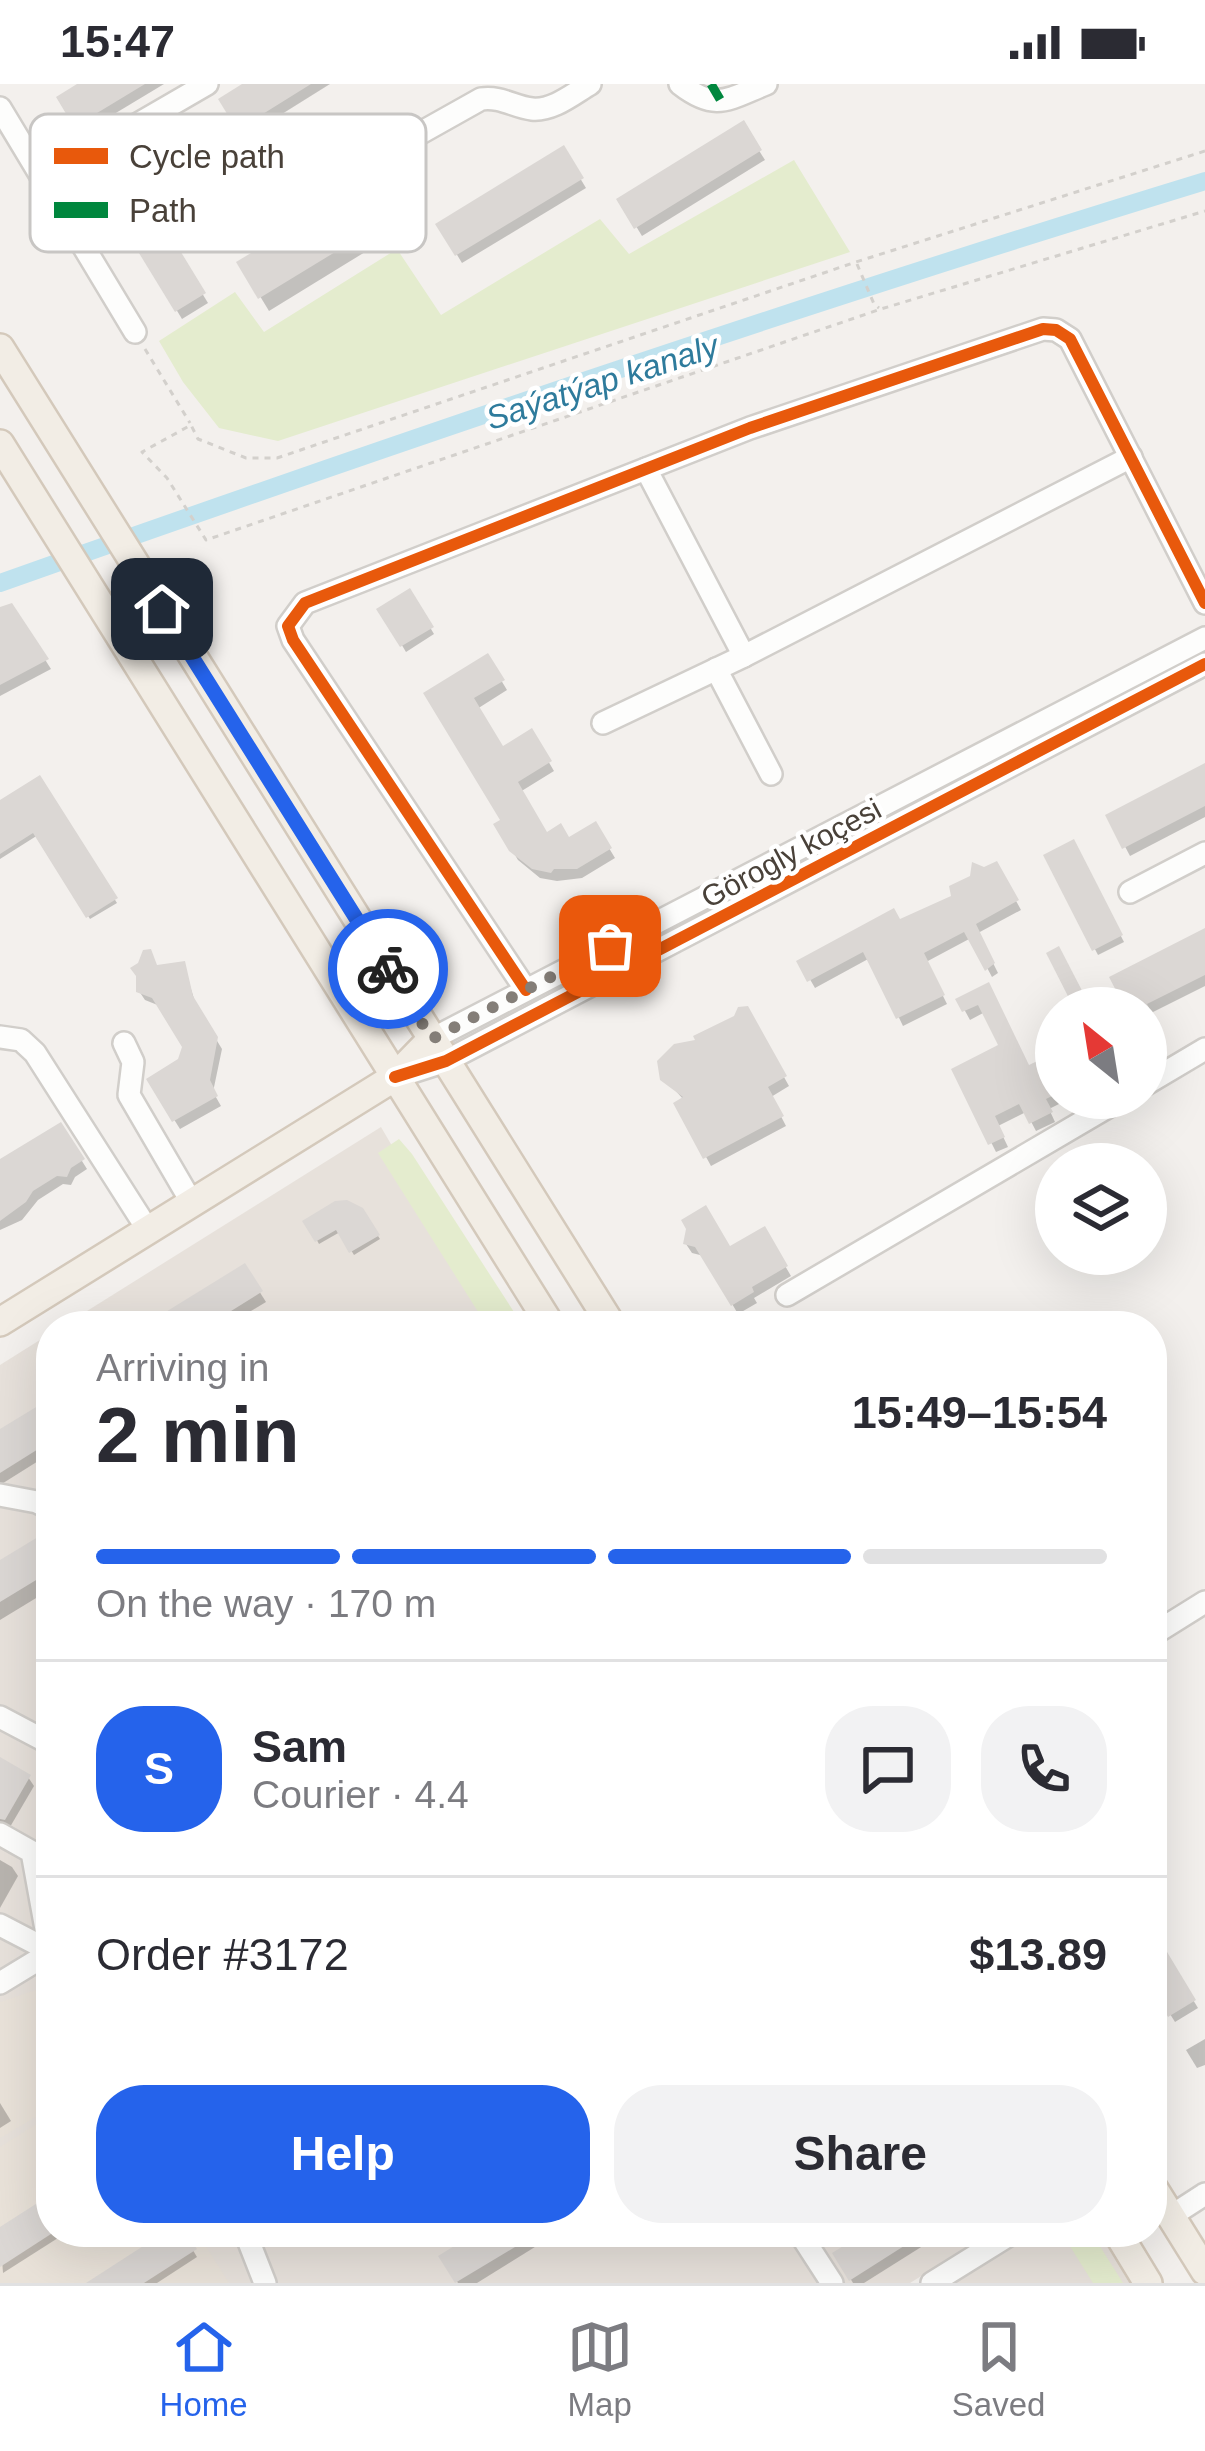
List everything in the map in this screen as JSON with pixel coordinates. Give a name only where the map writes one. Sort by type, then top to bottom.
[{"type":"main road","points":[[0,348],[603,1311]]},
{"type":"main road","points":[[0,444],[541,1311]]},
{"type":"main road","name":"Görogly koçesi","points":[[0,1322],[439,1050]]},
{"type":"main road","points":[[1167,2210],[1205,2271]]},
{"type":"main road","points":[[1126,2247],[1148,2283]]},
{"type":"street","points":[[158,114],[208,84]]},
{"type":"street","points":[[426,130],[481,99],[493,97],[534,110],[553,106],[590,84]]},
{"type":"street","points":[[680,84],[701,100],[766,84]]},
{"type":"street","points":[[0,108],[30,157]]},
{"type":"street","points":[[87,252],[135,332]]},
{"type":"street","points":[[526,990],[292,640],[288,626],[305,603],[750,428],[1043,329],[1070,339],[1205,603]]},
{"type":"street","points":[[603,723],[1131,458]]},
{"type":"street","points":[[646,469],[744,656]]},
{"type":"street","name":"Görogly koçesi","points":[[439,1050],[526,990],[1205,638]]},
{"type":"street","name":"Görogly koçesi","points":[[439,1050],[1205,664]]},
{"type":"street","points":[[716,669],[771,774]]},
{"type":"street","points":[[1130,892],[1205,853]]},
{"type":"street","points":[[0,1036],[21,1040],[35,1052],[148,1230]]},
{"type":"street","points":[[124,1042],[133,1062],[129,1096],[192,1203]]},
{"type":"street","points":[[1167,1072],[1205,1049]]},
{"type":"street","points":[[787,1295],[1087,1119]]},
{"type":"street","points":[[0,1495],[36,1502]]},
{"type":"street","points":[[1167,1626],[1205,1602]]},
{"type":"street","points":[[0,1717],[36,1736]]},
{"type":"street","points":[[0,1834],[32,1852],[36,1873]]},
{"type":"street","points":[[0,1925],[36,1944]]},
{"type":"street","points":[[0,1983],[36,1961]]},
{"type":"street","points":[[1167,2203],[1205,2194]]},
{"type":"street","points":[[251,2247],[265,2283]]},
{"type":"street","points":[[809,2247],[832,2283]]},
{"type":"street","points":[[932,2283],[990,2247]]},
{"type":"path","points":[[135,332],[198,440],[246,458],[277,458],[856,262],[1205,151]]},
{"type":"path","points":[[190,424],[142,452],[167,478],[206,540],[881,309],[1205,211]]},
{"type":"path","points":[[856,262],[874,304],[881,309]]},
{"type":"shaded area","points":[[381,1127],[488,1311],[87,1311]]},
{"type":"shaded area","points":[[36,1342],[36,2247],[968,2247],[910,2283],[0,2283],[0,1365]]},
{"type":"shaded area","points":[[36,1990],[36,2117],[0,2138],[0,2002]]},
{"type":"shaded area","points":[[36,2124],[36,2247],[206,2247],[229,2283],[0,2283],[0,2147]]},
{"type":"shaded area","points":[[1006,2247],[1114,2247],[1136,2283],[949,2283]]},
{"type":"green space","points":[[794,160],[850,252],[278,441],[219,428],[159,341],[235,292],[264,332],[392,252],[399,252],[441,315],[600,219],[629,254]]},
{"type":"green space","points":[[399,1139],[412,1154],[513,1311],[478,1311],[378,1153]]},
{"type":"green space","points":[[1070,2247],[1100,2247],[1123,2283],[1093,2283]]},
{"type":"building","points":[[77,84],[145,84],[95,114],[66,114],[56,97]]},
{"type":"building","points":[[242,84],[311,84],[263,114],[227,114],[218,99]]},
{"type":"building","points":[[744,120],[762,150],[634,229],[616,199]]},
{"type":"building","points":[[564,145],[584,178],[455,256],[435,224]]},
{"type":"building","points":[[138,252],[181,252],[206,293],[175,312]]},
{"type":"building","points":[[253,252],[335,252],[258,299],[236,262]]},
{"type":"building","points":[[410,588],[434,627],[400,647],[376,609]]},
{"type":"building","points":[[12,603],[49,659],[0,685],[0,607]]},
{"type":"building","points":[[488,653],[505,680],[474,698],[503,746],[532,728],[552,761],[518,782],[547,832],[561,823],[569,837],[596,821],[612,848],[577,869],[551,873],[532,869],[509,851],[493,824],[500,820],[423,693]]},
{"type":"building","points":[[1205,763],[1205,806],[1122,849],[1105,815]]},
{"type":"building","points":[[40,775],[118,898],[86,918],[33,833],[0,854],[0,800]]},
{"type":"building","points":[[1074,839],[1123,935],[1092,951],[1043,855]]},
{"type":"building","points":[[997,861],[1019,900],[976,924],[995,963],[985,971],[964,932],[924,953],[945,995],[896,1019],[863,952],[807,982],[796,961],[894,908],[900,919],[951,896],[949,886],[970,876],[972,862],[984,867]]},
{"type":"building","points":[[1205,928],[1205,975],[1167,994],[1167,987],[1114,987],[1109,977]]},
{"type":"building","points":[[1059,946],[1080,987],[1063,987],[1046,953]]},
{"type":"building","points":[[151,949],[157,965],[185,961],[193,996],[218,1037],[210,1080],[218,1096],[172,1122],[146,1079],[178,1059],[182,1047],[152,998],[136,992],[136,976],[130,968],[143,950]]},
{"type":"building","points":[[989,982],[1029,1065],[1035,1062],[1035,1119],[1039,1119],[1029,1124],[1019,1104],[995,1116],[1005,1137],[988,1145],[951,1069],[998,1045],[978,1005],[962,1012],[955,999]]},
{"type":"building","points":[[748,1006],[787,1076],[768,1087],[784,1116],[703,1159],[673,1103],[683,1097],[660,1080],[657,1061],[674,1044],[695,1040],[693,1036],[734,1016],[738,1007]]},
{"type":"building","points":[[61,1122],[85,1159],[67,1177],[57,1176],[33,1191],[0,1221],[0,1159]]},
{"type":"building","points":[[347,1200],[363,1208],[380,1235],[349,1253],[336,1230],[315,1242],[302,1221],[335,1201]]},
{"type":"building","points":[[706,1205],[730,1246],[765,1226],[788,1266],[731,1306],[695,1247],[683,1244],[686,1229],[681,1220]]},
{"type":"building","points":[[245,1263],[263,1291],[231,1311],[167,1311]]},
{"type":"building","points":[[36,1407],[36,1450],[0,1473],[0,1429]]},
{"type":"building","points":[[36,1538],[36,1580],[0,1602],[0,1560]]},
{"type":"building","points":[[0,1757],[31,1775],[5,1820],[0,1819]]},
{"type":"building","points":[[1167,1952],[1196,2000],[1167,2015]]},
{"type":"building","points":[[36,2204],[36,2244],[0,2267],[0,2227]]},
{"type":"building","points":[[142,2247],[197,2249],[144,2283],[86,2283]]},
{"type":"building","points":[[453,2247],[515,2247],[455,2283],[438,2256]]},
{"type":"building","points":[[842,2247],[902,2247],[849,2281],[832,2253]]},
{"type":"waterway","name":"Saýatýap kanaly","points":[[0,583],[600,376],[1205,181]]},
{"type":"marked path","points":[[711,84],[721,101]]},
{"type":"cycle path","points":[[526,990],[293,640],[288,626],[305,603],[750,428],[1043,329],[1070,339],[1205,603]]},
{"type":"cycle path","points":[[395,1077],[446,1061],[1205,664]]},
{"type":"way so far","points":[[388,969],[432,1039],[610,946]]},
{"type":"route","points":[[162,609],[388,969]]}]
